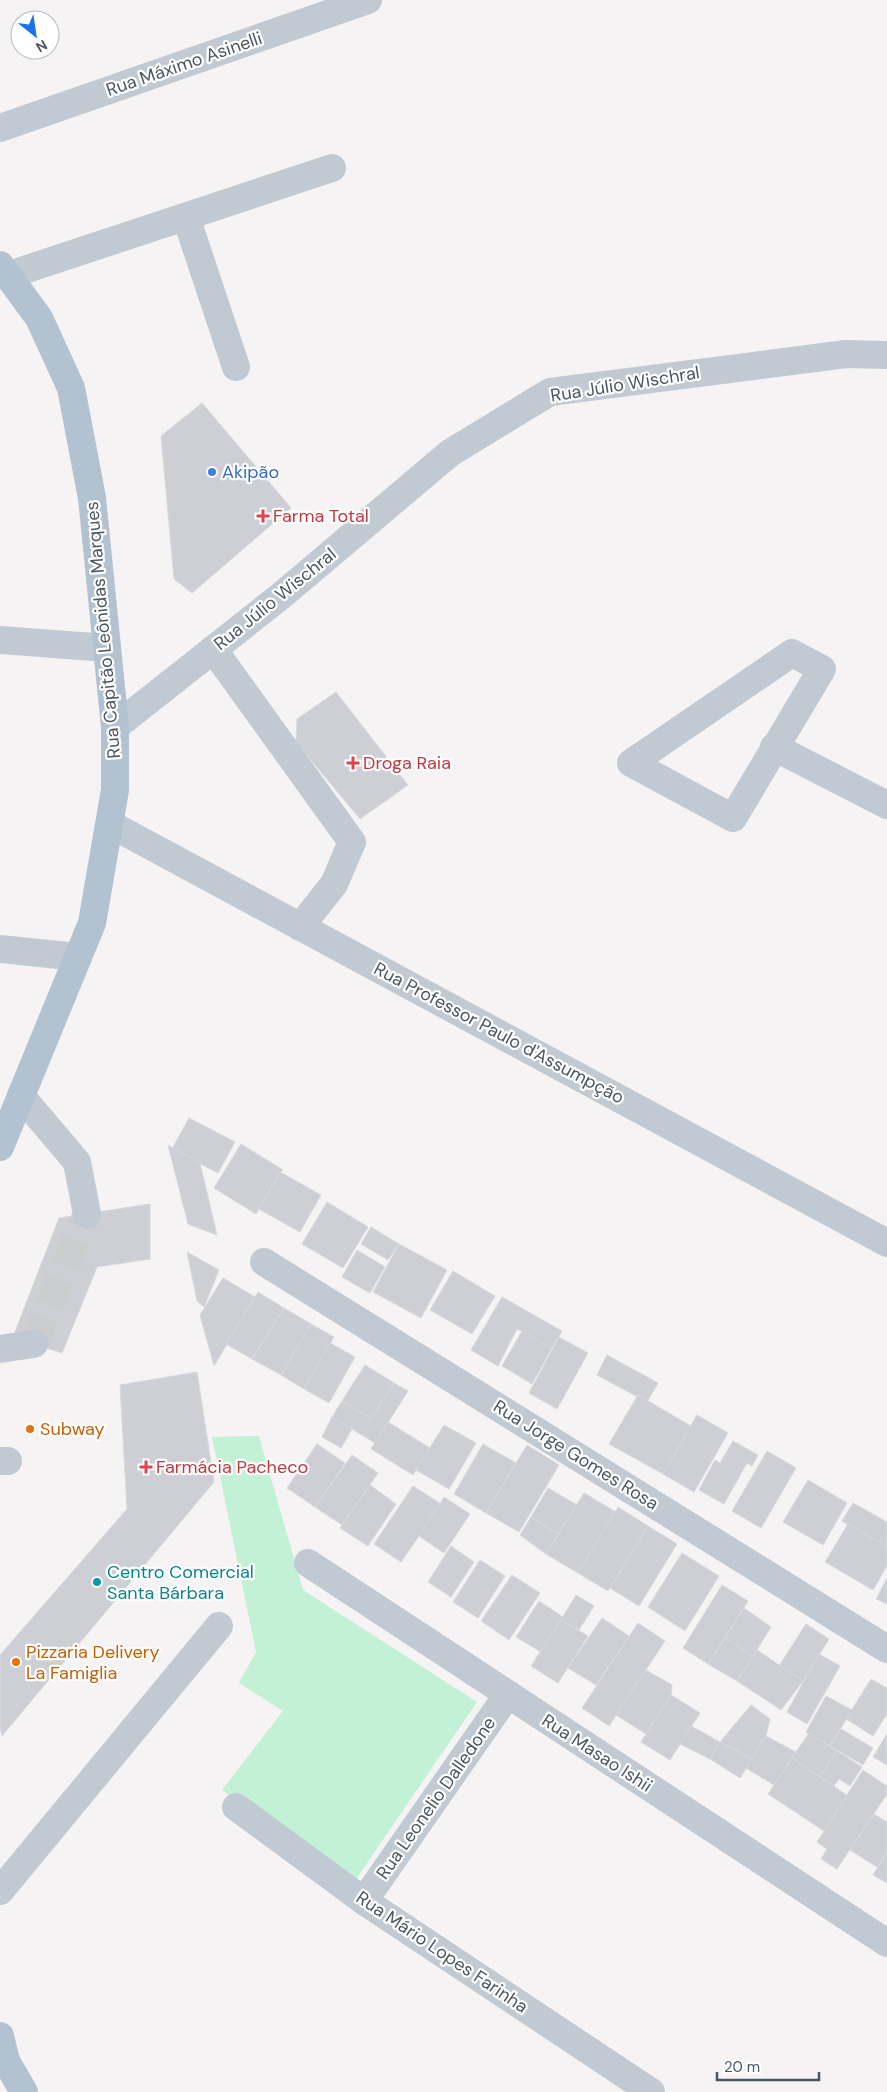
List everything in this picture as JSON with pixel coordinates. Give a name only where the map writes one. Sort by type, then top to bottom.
[{"type":"main road","name":"Rua Capitão Leônidas Marques","points":[[0,1147],[92,923],[115,790],[115,726],[92,498],[71,388],[39,318],[5,270]]},
{"type":"main road","points":[[0,2036],[6,2061],[24,2092]]},
{"type":"street","name":"Rua Máximo Asinelli","points":[[0,128],[368,0]]},
{"type":"street","points":[[5,270],[186,217],[332,168]]},
{"type":"street","points":[[186,217],[236,367]]},
{"type":"street","name":"Rua Júlio Wischral","points":[[115,726],[282,594],[450,453],[550,392],[846,354],[887,355]]},
{"type":"street","points":[[0,640],[108,648]]},
{"type":"street","points":[[214,649],[352,842],[334,884],[300,926]]},
{"type":"street","points":[[792,653],[822,669],[774,748],[733,818],[631,762],[792,653]]},
{"type":"street","points":[[774,748],[887,805]]},
{"type":"street","name":"Rua Professor Paulo d'Assumpção","points":[[110,824],[887,1243]]},
{"type":"street","points":[[0,949],[78,957]]},
{"type":"street","points":[[21,1096],[77,1162],[87,1214]]},
{"type":"street","name":"Rua Jorge Gomes Rosa","points":[[264,1262],[887,1649]]},
{"type":"street","points":[[0,1349],[34,1344]]},
{"type":"street","name":"Rua Masao Ishii","points":[[308,1563],[887,1943]]},
{"type":"street","points":[[0,1890],[218,1626]]},
{"type":"street","name":"Rua Leonelio Dalledone","points":[[364,1900],[508,1694]]},
{"type":"street","name":"Rua Mário Lopes Farinha","points":[[236,1807],[364,1900],[651,2092]]},
{"type":"green space","points":[[259,1436],[303,1590],[477,1702],[350,1888],[222,1790],[283,1711],[239,1683],[256,1652],[212,1437]]},
{"type":"building","name":"Akipão","points":[[202,403],[291,508],[192,593],[174,579],[161,436]]},
{"type":"building","name":"Droga Raia","points":[[336,692],[408,785],[360,819],[296,742],[297,719]]},
{"type":"building","points":[[189,1118],[235,1142],[218,1173],[172,1149]]},
{"type":"building","points":[[241,1144],[283,1170],[280,1172],[256,1214],[214,1188]]},
{"type":"building","points":[[168,1145],[200,1163],[217,1235],[188,1224]]},
{"type":"building","points":[[280,1172],[321,1195],[300,1232],[259,1209]]},
{"type":"building","points":[[327,1202],[368,1227],[343,1268],[302,1244]]},
{"type":"building","points":[[150,1204],[150,1259],[97,1267],[62,1353],[13,1337],[59,1218]]},
{"type":"building","points":[[371,1227],[399,1244],[388,1260],[361,1244]]},
{"type":"building","points":[[399,1244],[447,1270],[421,1318],[373,1292]]},
{"type":"building","points":[[357,1250],[385,1267],[370,1293],[342,1277]]},
{"type":"building","points":[[187,1252],[219,1270],[204,1307],[197,1301]]},
{"type":"building","points":[[453,1271],[495,1296],[472,1334],[430,1310]]},
{"type":"building","points":[[223,1278],[255,1297],[214,1366],[200,1315]]},
{"type":"building","points":[[258,1292],[284,1308],[252,1359],[226,1344]]},
{"type":"building","points":[[502,1297],[562,1331],[552,1348],[517,1329],[498,1366],[471,1350]]},
{"type":"building","points":[[284,1308],[311,1324],[281,1375],[252,1359]]},
{"type":"building","points":[[311,1324],[334,1337],[304,1389],[281,1375]]},
{"type":"building","points":[[522,1331],[552,1348],[532,1384],[502,1366]]},
{"type":"building","points":[[559,1337],[588,1353],[557,1409],[529,1393]]},
{"type":"building","points":[[330,1343],[355,1357],[329,1403],[304,1389]]},
{"type":"building","points":[[607,1355],[658,1383],[647,1402],[597,1375]]},
{"type":"building","points":[[365,1365],[394,1383],[371,1419],[342,1401]]},
{"type":"building","name":"Centro Comercial Santa Bárbara","points":[[197,1372],[214,1482],[2,1736],[0,1728],[0,1655],[127,1509],[120,1385]]},
{"type":"building","points":[[394,1383],[408,1391],[375,1443],[332,1417],[342,1401],[371,1419]]},
{"type":"building","points":[[638,1395],[691,1426],[663,1474],[609,1444]]},
{"type":"building","points":[[697,1415],[728,1433],[694,1492],[663,1474]]},
{"type":"building","points":[[332,1417],[352,1429],[341,1448],[322,1437]]},
{"type":"building","points":[[388,1422],[430,1448],[413,1475],[371,1449]]},
{"type":"building","points":[[444,1425],[476,1443],[449,1489],[416,1470]]},
{"type":"building","points":[[733,1441],[758,1455],[752,1466],[747,1463],[724,1504],[699,1490],[715,1460],[720,1463]]},
{"type":"building","points":[[317,1444],[345,1463],[315,1507],[287,1488]]},
{"type":"building","points":[[483,1444],[516,1463],[486,1513],[454,1494]]},
{"type":"building","points":[[527,1445],[559,1465],[519,1532],[486,1513]]},
{"type":"building","points":[[767,1451],[796,1468],[761,1528],[732,1511]]},
{"type":"building","points":[[352,1455],[378,1473],[342,1525],[315,1507]]},
{"type":"building","points":[[808,1480],[847,1503],[823,1545],[783,1522]]},
{"type":"building","points":[[370,1485],[396,1504],[368,1546],[340,1528]]},
{"type":"building","points":[[413,1486],[441,1504],[401,1562],[374,1544]]},
{"type":"building","points":[[548,1488],[577,1505],[558,1534],[531,1517]]},
{"type":"building","points":[[584,1493],[616,1512],[578,1573],[546,1554]]},
{"type":"building","points":[[444,1497],[470,1514],[444,1553],[419,1536]]},
{"type":"building","points":[[853,1503],[887,1522],[887,1547],[842,1521]]},
{"type":"building","points":[[618,1507],[648,1526],[608,1591],[578,1573]]},
{"type":"building","points":[[531,1517],[558,1534],[546,1554],[520,1535]]},
{"type":"building","points":[[848,1524],[887,1547],[887,1566],[873,1590],[825,1562]]},
{"type":"building","points":[[648,1526],[677,1544],[639,1606],[610,1588]]},
{"type":"building","points":[[451,1546],[474,1562],[451,1597],[428,1582]]},
{"type":"building","points":[[682,1553],[719,1576],[685,1631],[648,1607]]},
{"type":"building","points":[[480,1560],[505,1576],[478,1618],[453,1602]]},
{"type":"building","points":[[512,1575],[540,1593],[509,1640],[481,1621]]},
{"type":"building","points":[[887,1578],[887,1604],[876,1599]]},
{"type":"building","points":[[722,1585],[748,1601],[708,1664],[683,1648]]},
{"type":"building","points":[[576,1595],[594,1606],[579,1630],[561,1620]]},
{"type":"building","points":[[539,1601],[563,1617],[541,1652],[516,1637]]},
{"type":"building","points":[[744,1608],[771,1627],[753,1656],[725,1638]]},
{"type":"building","points":[[602,1618],[629,1636],[596,1685],[568,1668]]},
{"type":"building","points":[[561,1620],[588,1636],[558,1683],[531,1666]]},
{"type":"building","points":[[638,1623],[665,1641],[609,1726],[582,1708]]},
{"type":"building","points":[[806,1624],[829,1639],[803,1681],[779,1666]]},
{"type":"building","points":[[725,1638],[753,1656],[737,1681],[708,1664]]},
{"type":"building","points":[[757,1650],[803,1681],[781,1710],[737,1681]]},
{"type":"building","points":[[819,1654],[840,1666],[807,1724],[787,1712]]},
{"type":"building","points":[[646,1670],[672,1685],[671,1695],[646,1734],[616,1715]]},
{"type":"building","points":[[871,1679],[887,1688],[887,1714],[873,1736],[846,1719]]},
{"type":"building","points":[[671,1695],[700,1713],[670,1760],[641,1742]]},
{"type":"building","points":[[826,1696],[852,1710],[830,1746],[806,1732]]},
{"type":"building","points":[[751,1705],[770,1719],[766,1736],[752,1759],[720,1742]]},
{"type":"building","points":[[691,1726],[720,1742],[710,1759],[680,1744]]},
{"type":"building","points":[[841,1729],[873,1748],[863,1765],[830,1746]]},
{"type":"building","points":[[809,1733],[837,1751],[820,1777],[792,1758]]},
{"type":"building","points":[[887,1734],[887,1765],[873,1757]]},
{"type":"building","points":[[766,1736],[796,1752],[774,1785],[746,1768]]},
{"type":"building","points":[[720,1742],[752,1759],[740,1778],[710,1759]]},
{"type":"building","points":[[837,1751],[862,1767],[850,1786],[839,1779],[834,1786],[820,1777]]},
{"type":"building","points":[[792,1758],[848,1796],[824,1831],[768,1794]]},
{"type":"building","points":[[863,1770],[887,1786],[887,1794],[837,1869],[821,1859],[827,1849],[817,1842]]},
{"type":"building","points":[[874,1814],[887,1822],[887,1852],[877,1867],[850,1850]]},
{"type":"building","points":[[887,1852],[887,1883],[873,1875]]},
{"type":"tunnel","points":[[34,1344],[87,1214]]},
{"type":"place","name":"Akipão","points":[[212,472]]},
{"type":"place","name":"Farma Total","points":[[263,516]]},
{"type":"place","name":"Droga Raia","points":[[353,763]]},
{"type":"place","name":"Subway","points":[[30,1429]]},
{"type":"place","name":"Farmácia Pacheco","points":[[146,1467]]},
{"type":"place","name":"Centro Comercial Santa Bárbara","points":[[97,1582]]},
{"type":"place","name":"Pizzaria Delivery La Famiglia","points":[[16,1662]]}]
